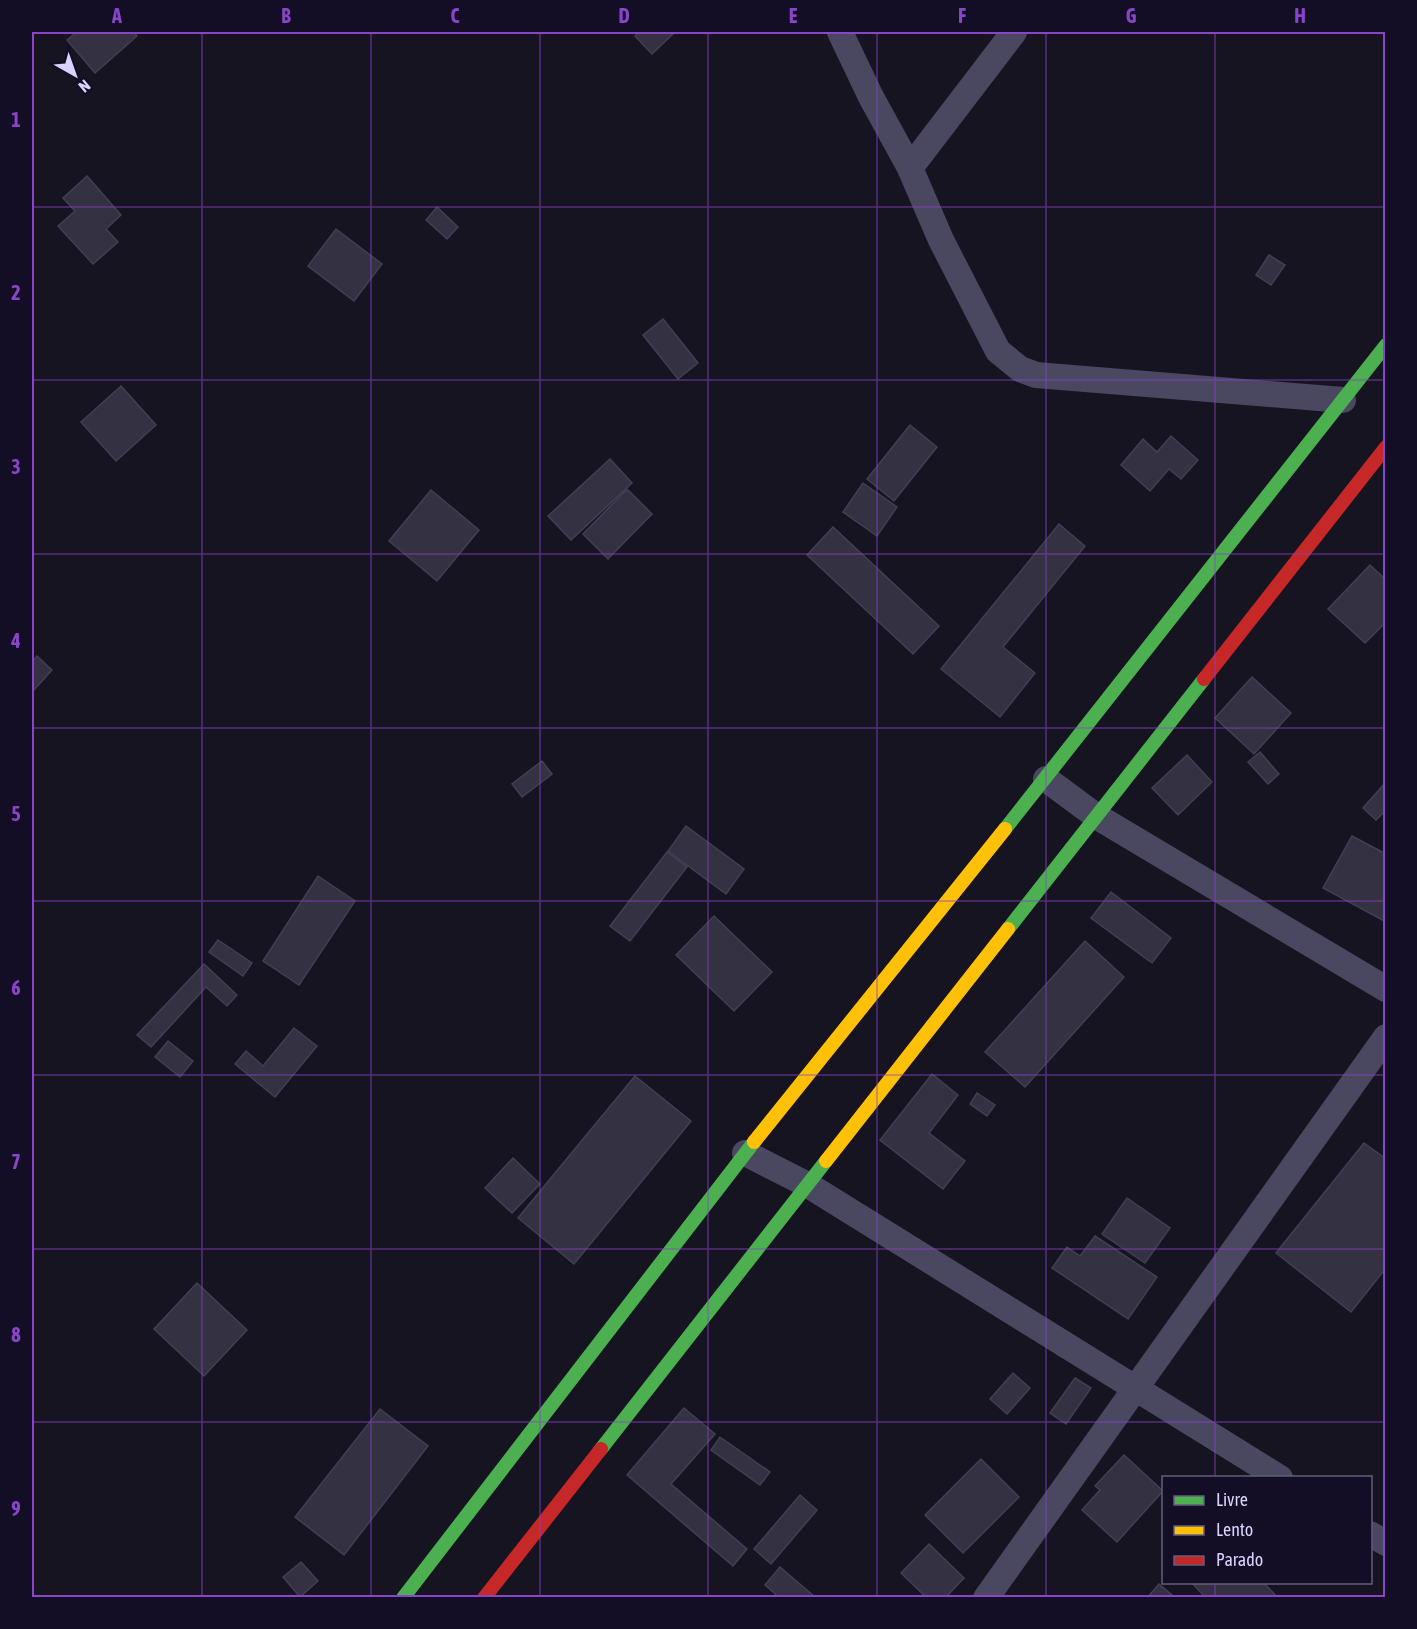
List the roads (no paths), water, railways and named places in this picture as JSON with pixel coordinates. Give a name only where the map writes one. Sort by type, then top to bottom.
[{"type":"main road","points":[[403,1598],[745,1153],[1046,779],[1385,347]]},
{"type":"main road","points":[[484,1598],[1386,447]]},
{"type":"street","points":[[840,32],[871,97],[910,168],[941,240],[998,351],[1020,369],[1036,375],[1060,378],[1343,400]]},
{"type":"street","points":[[910,168],[1014,32]]},
{"type":"street","points":[[1046,779],[1096,816],[1386,989]]},
{"type":"street","points":[[986,1598],[1386,1037]]},
{"type":"street","points":[[745,1153],[808,1185],[1277,1476]]},
{"type":"street","points":[[1372,1535],[1386,1543]]}]
